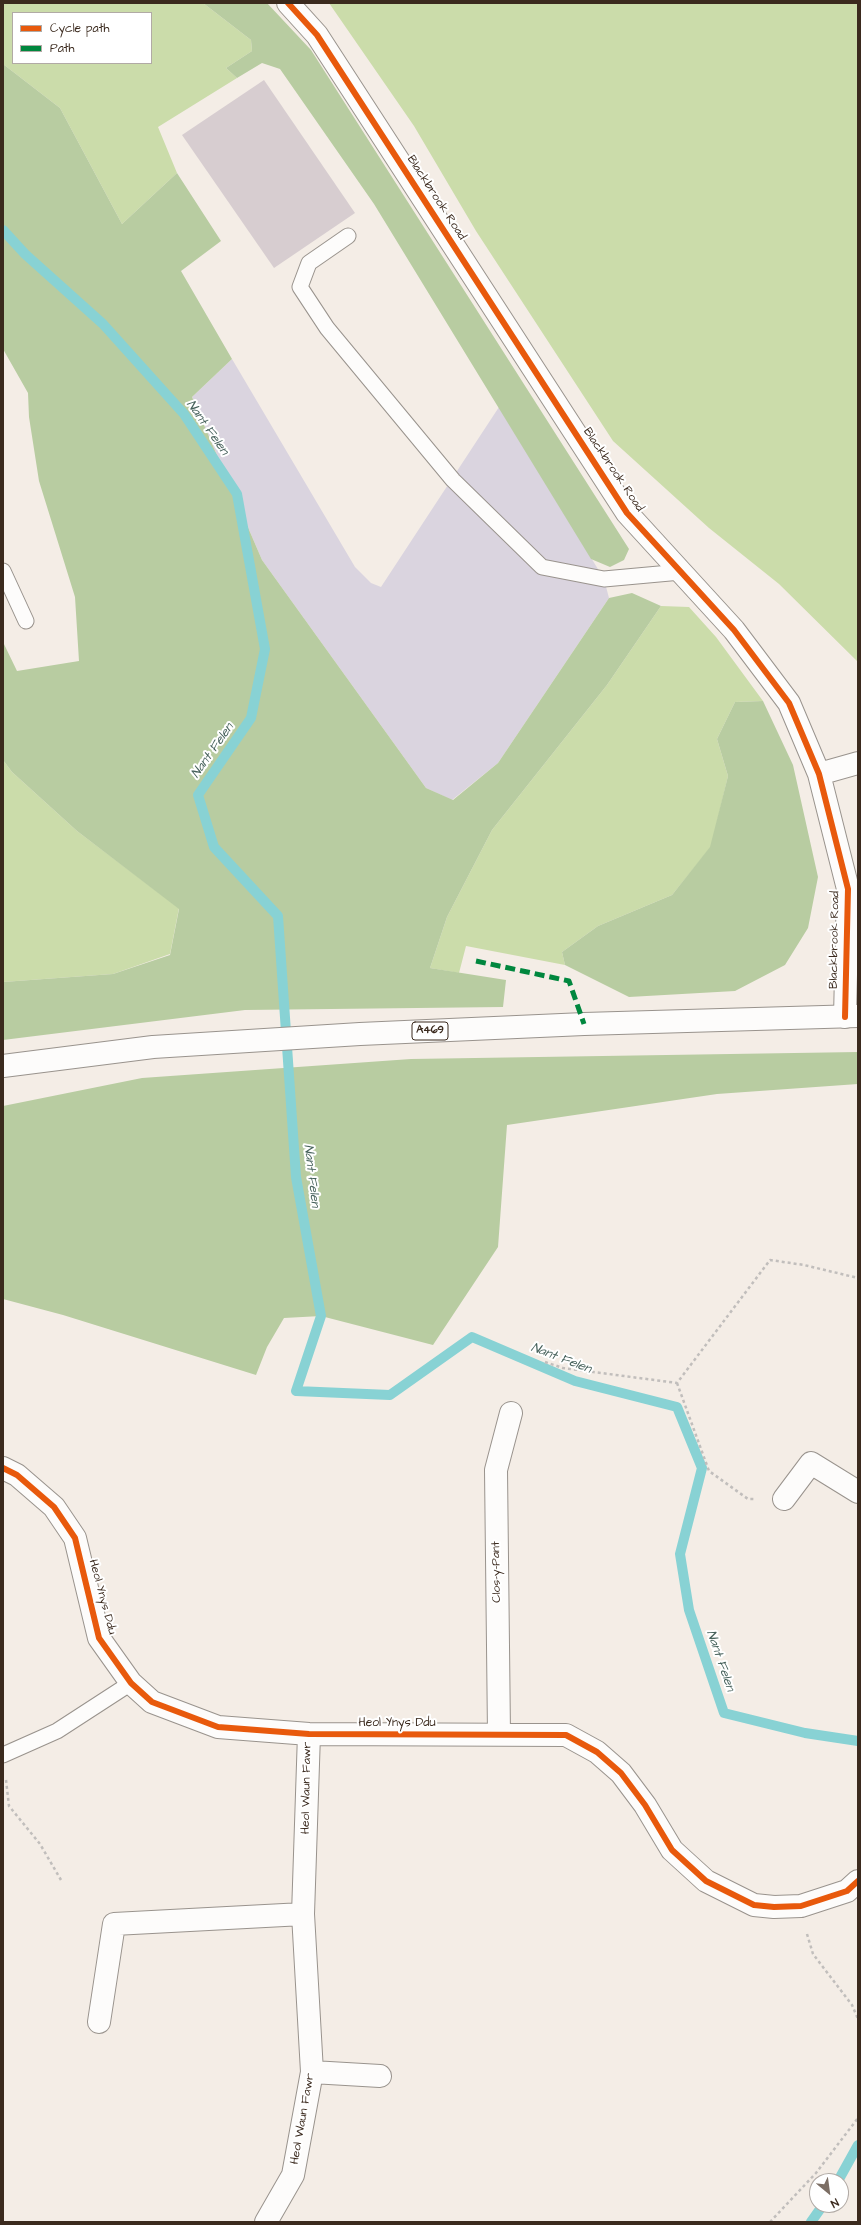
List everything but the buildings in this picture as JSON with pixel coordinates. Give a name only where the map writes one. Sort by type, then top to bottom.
[{"type":"street","name":"Blackbrook Road","points":[[288,3],[317,35],[627,513],[734,630],[789,703],[819,774],[848,890],[851,1017]]},
{"type":"street","points":[[819,774],[858,763]]},
{"type":"street","name":"A469","points":[[3,1066],[153,1048],[360,1034],[584,1024],[851,1017]]},
{"type":"street","name":"Clos-y-Pant","points":[[499,1734],[496,1470],[510,1413]]},
{"type":"street","points":[[784,1500],[812,1462],[858,1492]]},
{"type":"street","name":"Heol Ynys Ddu","points":[[3,1468],[17,1475],[54,1507],[75,1538],[99,1638],[131,1683],[152,1702],[218,1727],[308,1734],[566,1735],[597,1752],[621,1773],[645,1805],[672,1850],[706,1881],[754,1905],[774,1907],[801,1906],[846,1891],[858,1882]]},
{"type":"street","name":"Heol Waun Fawr","points":[[266,2222],[293,2175],[312,2072],[303,1914],[308,1734]]},
{"type":"street","points":[[99,2022],[114,1924],[303,1914]]},
{"type":"street","points":[[312,2072],[380,2076]]},
{"type":"lane","points":[[348,236],[309,263],[300,287],[327,328],[453,480],[542,567],[604,579],[681,572]]},
{"type":"lane","points":[[3,571],[26,621]]},
{"type":"lane","points":[[3,1755],[57,1731],[131,1683]]},
{"type":"path","points":[[677,1383],[770,1260],[804,1265],[858,1278]]},
{"type":"path","points":[[545,1362],[562,1368],[677,1383]]},
{"type":"path","points":[[677,1383],[709,1471],[748,1499],[784,1500]]},
{"type":"path","points":[[6,1779],[9,1806],[40,1844],[61,1880]]},
{"type":"path","points":[[801,1906],[813,1954],[852,2005],[858,2019]]},
{"type":"path","points":[[770,2222],[816,2173],[858,2118]]},
{"type":"shaded area","points":[[232,359],[355,567],[371,583],[381,587],[499,407],[604,579],[609,598],[498,763],[452,800],[426,788],[262,560],[192,397]]},
{"type":"green space","points":[[3,3],[203,3],[251,40],[252,51],[226,68],[237,78],[158,127],[177,173],[122,224],[60,108],[3,64]]},
{"type":"green space","points":[[203,3],[267,3],[311,50],[629,549],[624,560],[610,567],[591,559],[374,204],[280,69],[262,63],[237,78],[226,68],[252,51],[251,40]]},
{"type":"green space","points":[[329,3],[858,3],[858,662],[779,584],[709,528],[613,441],[476,231],[414,126]]},
{"type":"green space","points":[[3,64],[60,108],[122,224],[177,173],[221,241],[181,271],[232,359],[192,397],[262,560],[426,788],[453,800],[498,763],[609,598],[632,593],[661,606],[607,685],[492,830],[447,917],[430,968],[506,980],[503,1007],[245,1010],[3,1040],[3,982],[113,974],[170,955],[179,909],[77,831],[12,772],[3,760],[3,642],[17,671],[79,661],[75,597],[39,481],[29,417],[28,393],[3,349]]},
{"type":"green space","points":[[661,606],[689,607],[716,637],[763,701],[735,702],[717,739],[728,776],[711,847],[672,895],[598,926],[562,952],[565,965],[466,946],[459,973],[430,968],[447,917],[492,830],[607,685]]},
{"type":"green space","points":[[763,701],[793,765],[818,877],[808,928],[785,965],[735,991],[629,997],[565,965],[562,952],[598,926],[672,895],[710,847],[728,776],[717,739],[735,702]]},
{"type":"green space","points":[[3,760],[12,772],[77,831],[179,908],[170,954],[113,974],[3,982]]},
{"type":"green space","points":[[858,1052],[858,1084],[717,1094],[507,1125],[498,1247],[433,1345],[321,1316],[284,1318],[267,1347],[256,1375],[63,1315],[3,1299],[3,1106],[142,1078],[411,1059]]},
{"type":"waterway","name":"Nant Felen","points":[[3,230],[25,254],[103,324],[184,414],[237,494],[265,649],[251,718],[198,795],[214,847],[278,916],[296,1177],[321,1316],[296,1391],[390,1395],[472,1337],[575,1381],[677,1407],[702,1468],[680,1554],[689,1610],[724,1713],[805,1733],[858,1741]]},
{"type":"waterway","name":"Nant Felen","points":[[842,2173],[858,2145]]},
{"type":"waterway","name":"Nant Felen","points":[[811,2222],[817,2213]]},
{"type":"marked path","points":[[476,961],[569,981],[584,1024]]},
{"type":"cycle path","points":[[288,3],[317,35],[627,513],[734,630],[789,703],[819,774],[848,889],[845,1017]]},
{"type":"cycle path","points":[[3,1468],[17,1475],[54,1507],[75,1538],[99,1638],[131,1683],[152,1702],[218,1727],[309,1734],[566,1735],[597,1752],[621,1773],[645,1805],[672,1850],[706,1881],[754,1905],[774,1907],[801,1906],[847,1891],[858,1881]]}]
